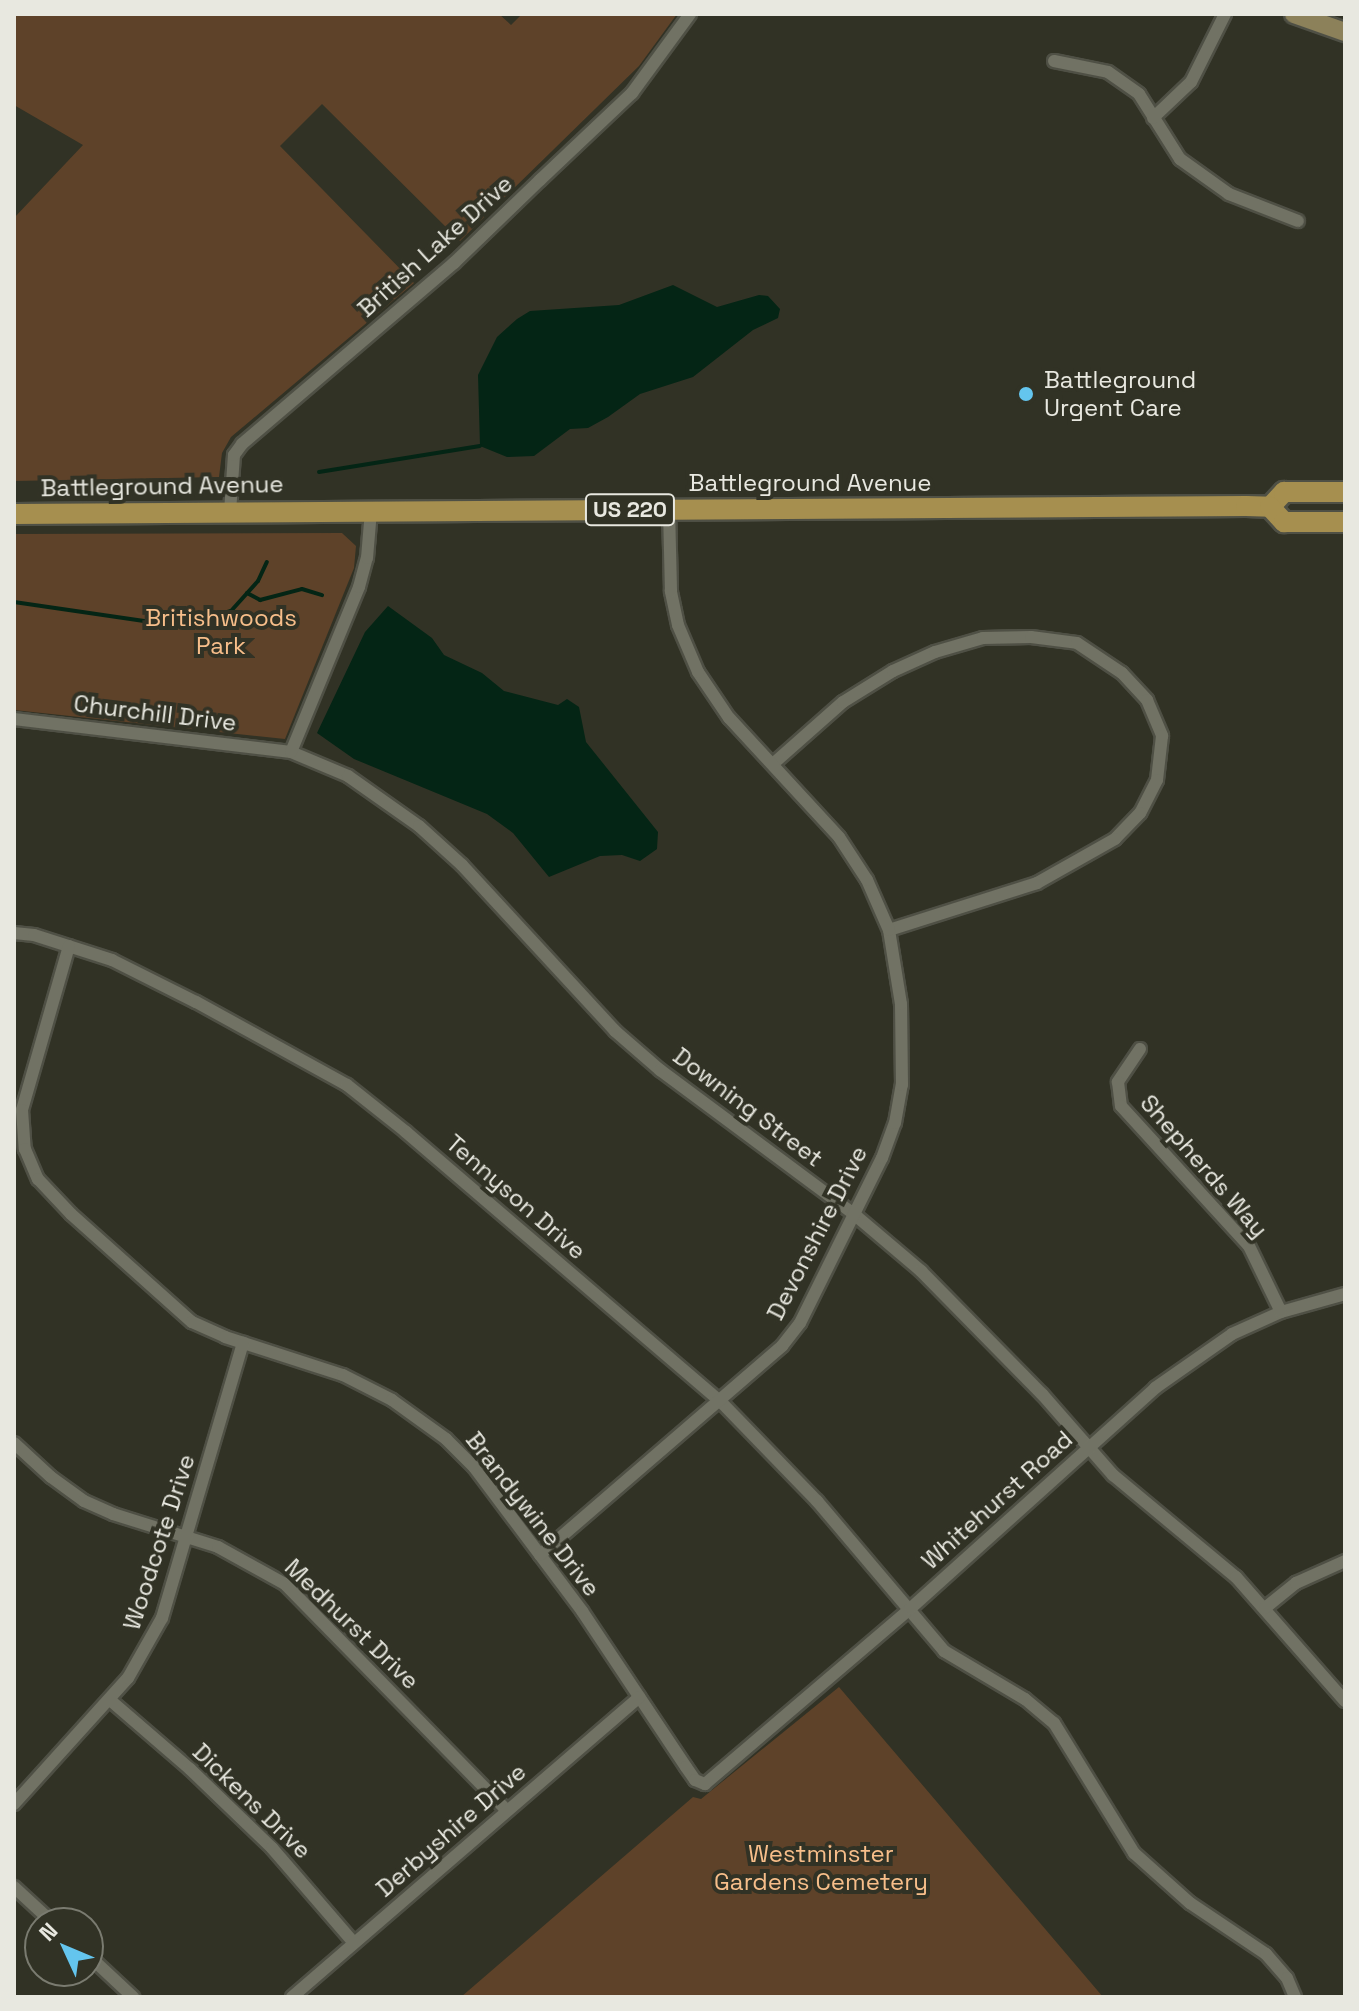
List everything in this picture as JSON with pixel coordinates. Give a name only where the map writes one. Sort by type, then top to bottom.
[{"type":"main road","name":"Battleground Avenue","points":[[14,514],[1270,507],[1284,492],[1345,492]]},
{"type":"main road","name":"Battleground Avenue","points":[[1270,507],[1284,522],[1345,522]]},
{"type":"street","name":"British Lake Drive","points":[[230,512],[234,455],[242,444],[454,263],[632,93],[690,14]]},
{"type":"street","points":[[1153,118],[1191,82],[1225,14]]},
{"type":"street","points":[[1294,14],[1345,32]]},
{"type":"street","points":[[1054,61],[1108,72],[1139,94],[1180,159],[1229,194],[1298,221]]},
{"type":"street","name":"Devonshire Drive","points":[[540,1555],[721,1402],[782,1346],[800,1323],[855,1215],[895,1123],[902,1085],[902,1018],[889,930],[867,880],[839,837],[710,693],[687,650],[671,591],[667,555],[669,509]]},
{"type":"street","points":[[291,752],[359,587],[367,558],[371,510]]},
{"type":"street","points":[[774,763],[843,702],[893,671],[935,652],[983,638],[1031,637],[1077,643],[1122,673],[1147,700],[1162,736],[1157,780],[1140,813],[1115,839],[1037,883],[889,930]]},
{"type":"street","name":"Churchill Drive","points":[[14,719],[291,752]]},
{"type":"street","name":"Downing Street","points":[[291,752],[348,776],[419,826],[484,888],[615,1031],[660,1070],[855,1215],[921,1271],[1144,1504],[1215,1557],[1265,1608],[1345,1701]]},
{"type":"street","name":"Tennyson Drive","points":[[14,933],[34,935],[69,946],[140,974],[347,1085],[721,1402],[817,1501],[911,1608],[928,1635],[944,1651],[1025,1699],[1054,1723],[1134,1853],[1190,1903],[1266,1954],[1287,1978],[1295,1997]]},
{"type":"street","name":"Brandywine Drive","points":[[69,946],[22,1110],[21,1131],[31,1165],[49,1193],[180,1313],[213,1333],[328,1369],[413,1413],[469,1462],[540,1555],[695,1780],[705,1784]]},
{"type":"street","name":"Shepherds Way","points":[[1140,1049],[1118,1082],[1121,1106],[1249,1246],[1281,1312]]},
{"type":"street","name":"Whitehurst Road","points":[[705,1784],[911,1608],[1088,1447],[1198,1355],[1281,1312],[1345,1294]]},
{"type":"street","name":"Woodcote Drive","points":[[14,1804],[110,1700],[144,1655],[162,1618],[243,1343]]},
{"type":"street","name":"Medhurst Drive","points":[[14,1443],[51,1477],[84,1501],[113,1514],[187,1536],[240,1557],[285,1584],[506,1810]]},
{"type":"street","points":[[1265,1608],[1296,1583],[1345,1561]]},
{"type":"street","name":"Derbyshire Drive","points":[[292,1997],[640,1697]]},
{"type":"street","name":"Dickens Drive","points":[[110,1700],[190,1769],[272,1848],[354,1943]]},
{"type":"street","points":[[14,1887],[36,1907]]},
{"type":"street","points":[[104,1970],[133,1997]]},
{"type":"green space","points":[[14,14],[499,14],[511,25],[522,14],[677,14],[639,66],[460,241],[322,104],[280,146],[414,283],[231,437],[222,453],[219,477],[14,481],[14,218],[83,145],[14,105]]},
{"type":"green space","name":"Britishwoods Park","points":[[342,533],[356,546],[354,568],[285,739],[14,710],[14,534]]},
{"type":"green space","name":"Westminster Gardens Cemetery","points":[[839,1687],[1103,1997],[461,1997],[693,1797],[701,1799]]},
{"type":"shaded area","points":[[673,285],[717,307],[759,295],[768,296],[780,309],[778,318],[753,330],[693,377],[640,394],[588,428],[570,429],[534,456],[507,457],[480,446],[478,375],[497,337],[517,319],[530,311],[619,305]]},
{"type":"shaded area","points":[[388,606],[432,638],[444,655],[482,673],[504,691],[558,705],[567,699],[579,707],[586,742],[658,832],[657,849],[640,861],[622,855],[600,856],[549,877],[513,833],[487,814],[354,759],[317,733],[365,632]]},
{"type":"waterway","points":[[319,472],[480,446]]},
{"type":"waterway","points":[[14,602],[178,626],[231,611],[258,581],[267,562]]},
{"type":"waterway","points":[[247,593],[260,600],[302,589],[322,595]]},
{"type":"place","name":"Battleground Urgent Care","points":[[1026,394]]}]
